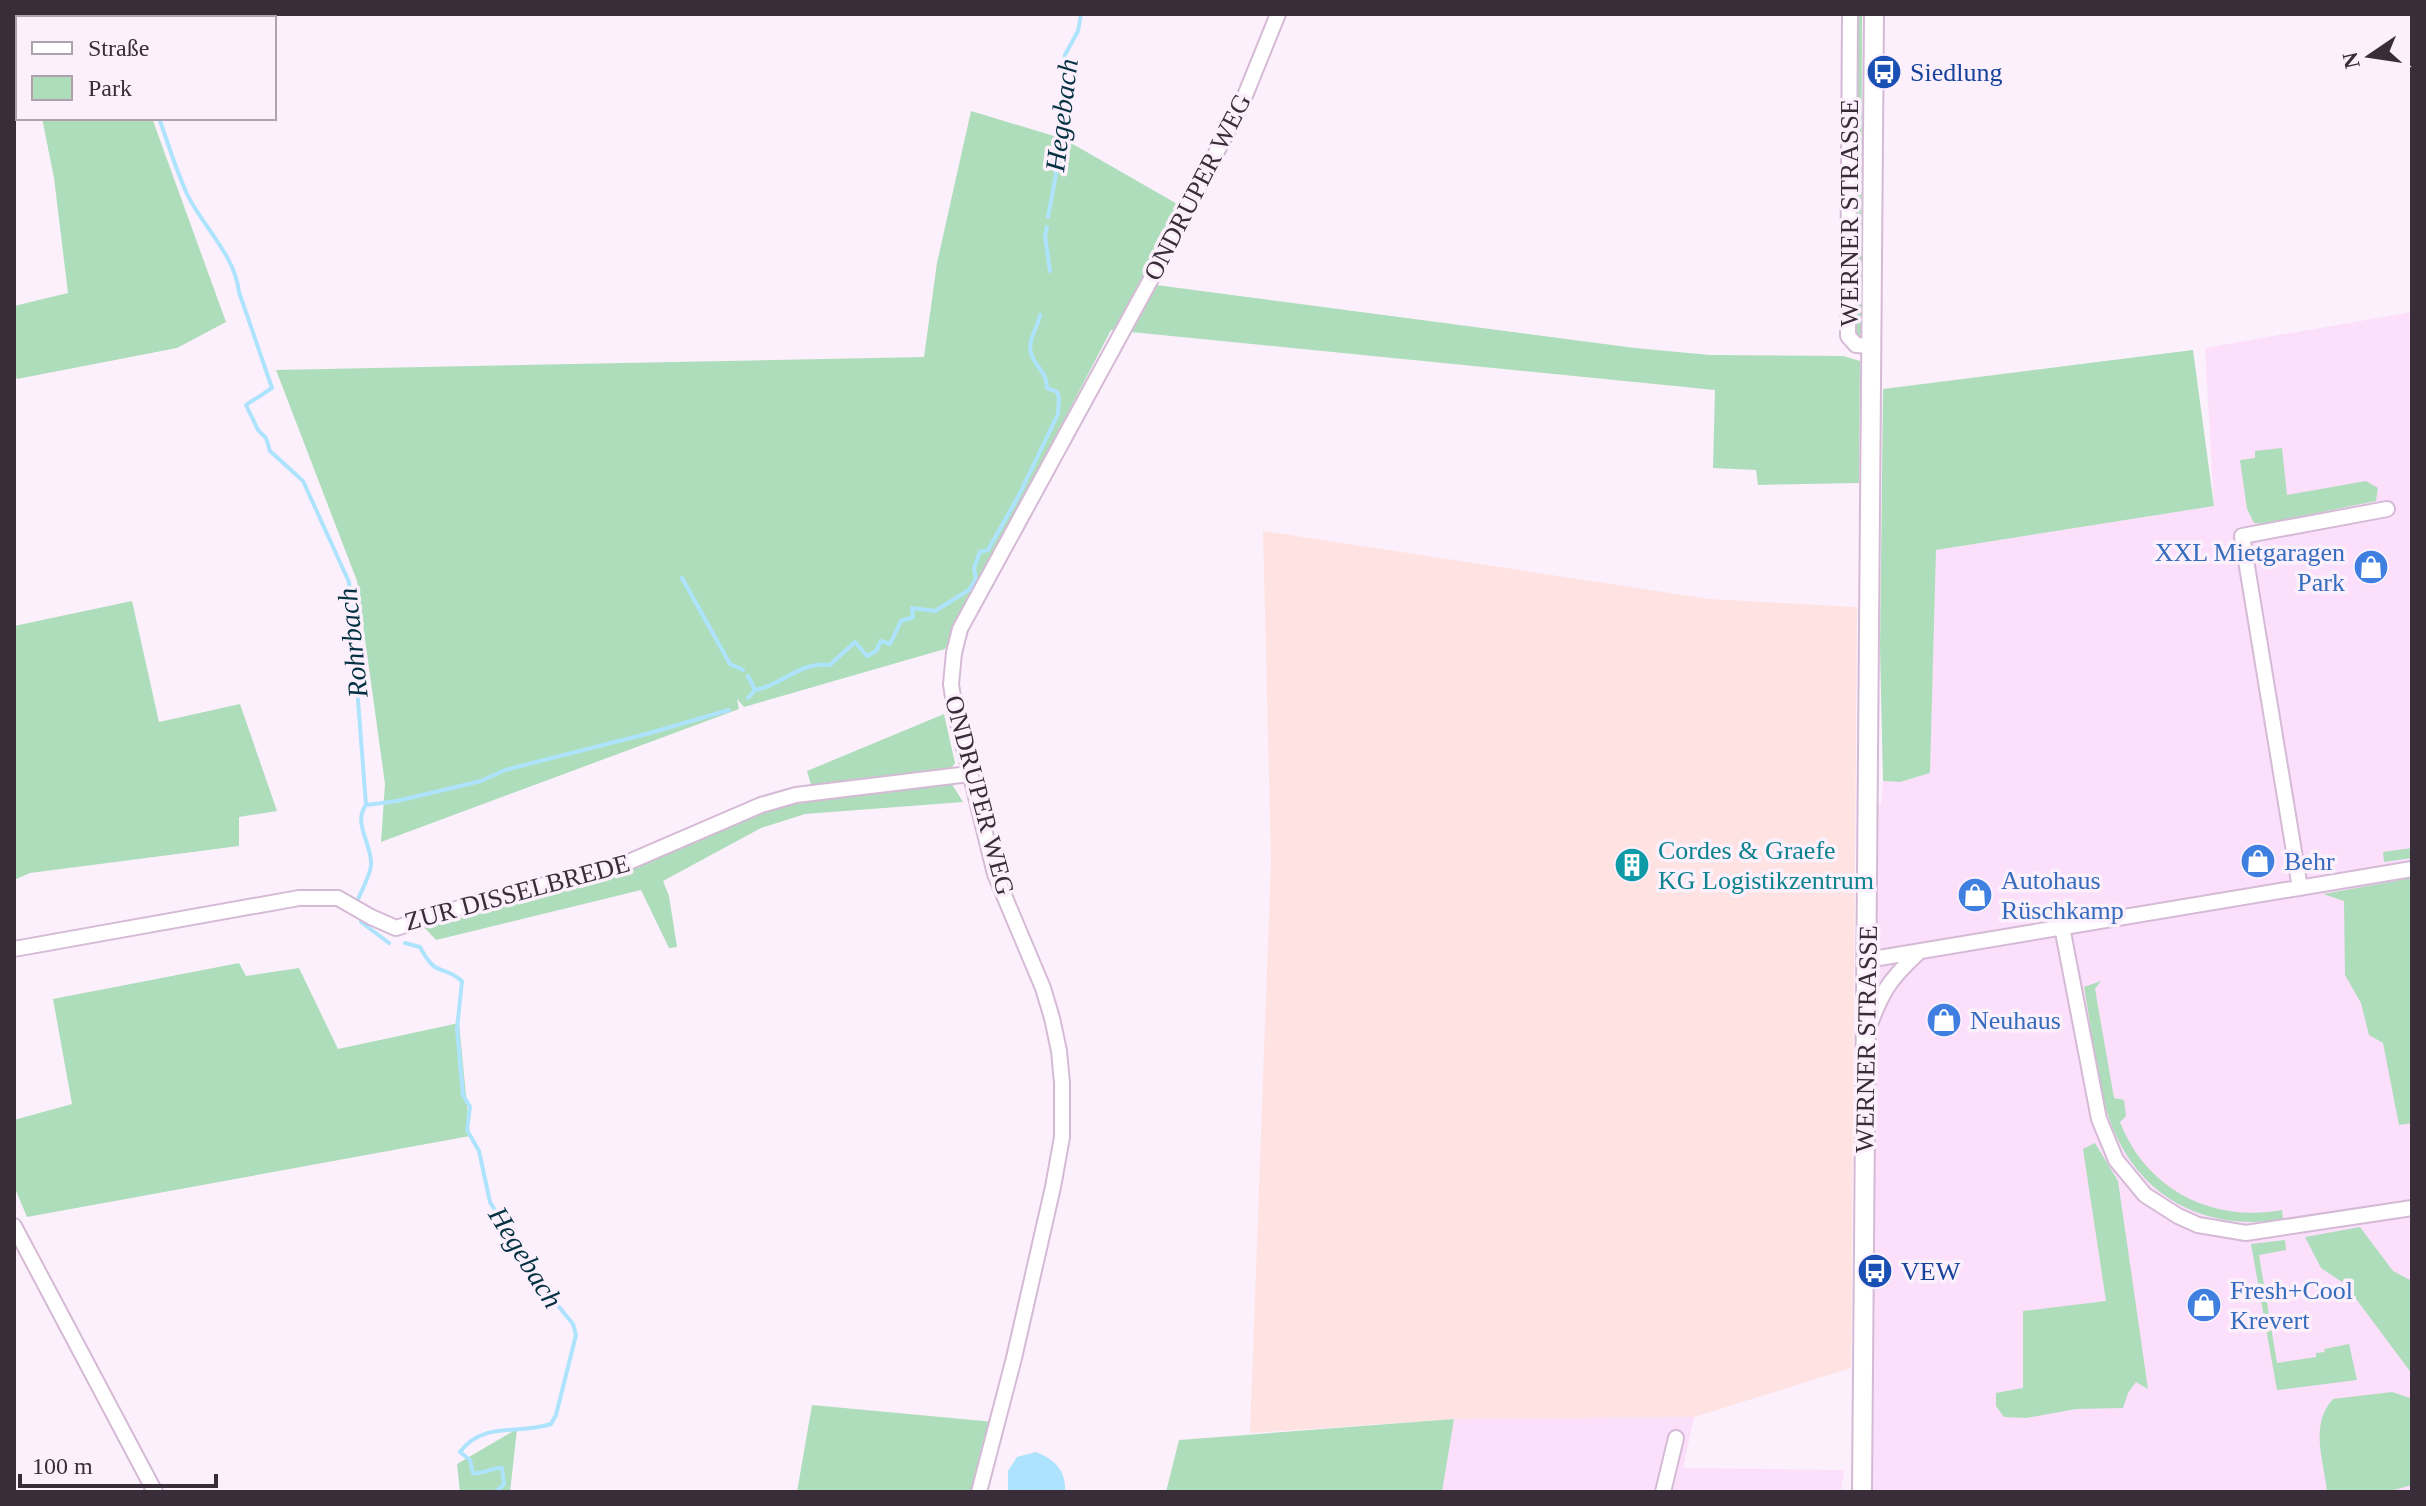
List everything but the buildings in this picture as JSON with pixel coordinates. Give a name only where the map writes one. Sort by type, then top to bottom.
[{"type":"main road","name":"WERNER STRASSE","points":[[1862,1492],[1874,14]]},
{"type":"street","name":"ONDRUPER WEG","points":[[979,1492],[1014,1358],[1053,1187],[1062,1137],[1062,1083],[1059,1051],[1043,988],[995,874],[969,774],[951,684],[954,653],[960,629],[1151,279],[1242,103],[1278,14]]},
{"type":"street","name":"WERNER STRASSE","points":[[1850,14],[1848,336],[1856,345],[1871,346]]},
{"type":"street","points":[[2300,888],[2242,536],[2387,509]]},
{"type":"street","name":"ZUR DISSELBREDE","points":[[14,949],[299,898],[338,898],[396,928],[469,905],[624,864],[761,805],[796,795],[969,774]]},
{"type":"street","points":[[1867,960],[2412,869]]},
{"type":"street","points":[[2062,927],[2099,1119],[2116,1160],[2145,1195],[2198,1225],[2246,1233],[2412,1208]]},
{"type":"street","points":[[1867,1030],[1882,992],[1917,953]]},
{"type":"street","points":[[14,1226],[155,1492]]},
{"type":"street","points":[[1663,1492],[1676,1438]]},
{"type":"shaded area","points":[[2412,312],[2412,1492],[1862,1492],[1870,966],[1877,806],[1881,804],[1883,781],[1900,782],[1930,773],[1936,550],[2214,506],[2205,348]]},
{"type":"shaded area","points":[[1263,531],[1709,599],[1857,607],[1851,1368],[1694,1417],[1454,1419],[1250,1433],[1271,861]]},
{"type":"shaded area","points":[[1694,1417],[1683,1468],[1844,1470],[1841,1492],[1442,1492],[1454,1419]]},
{"type":"green space","points":[[19,14],[115,16],[20,16]]},
{"type":"green space","points":[[1854,14],[1862,14],[1861,339],[1854,336]]},
{"type":"green space","points":[[971,111],[1064,139],[1179,205],[1141,283],[1635,348],[1710,355],[1843,356],[1860,361],[1859,483],[1758,485],[1756,470],[1713,468],[1715,390],[1111,330],[945,649],[744,707],[737,699],[739,709],[381,842],[385,784],[357,581],[276,370],[924,357],[937,263]]},
{"type":"green space","points":[[42,120],[153,120],[226,322],[177,348],[17,379],[14,371],[14,306],[68,293],[54,178]]},
{"type":"green space","points":[[2193,350],[2214,506],[1936,550],[1930,773],[1900,782],[1883,781],[1880,648],[1883,389]]},
{"type":"green space","points":[[2282,448],[2287,495],[2366,481],[2378,488],[2376,501],[2262,524],[2254,523],[2247,509],[2240,460],[2255,458],[2255,451]]},
{"type":"green space","points":[[132,601],[159,722],[240,704],[277,811],[239,817],[239,846],[30,873],[14,880],[14,626]]},
{"type":"green space","points":[[944,714],[955,763],[948,773],[812,788],[807,771]]},
{"type":"green space","points":[[952,784],[963,802],[805,814],[761,828],[663,881],[669,896],[677,947],[669,948],[641,890],[436,940],[423,926],[626,869],[759,811],[797,800]]},
{"type":"green space","points":[[2412,848],[2412,858],[2384,862],[2383,852]]},
{"type":"green space","points":[[2412,878],[2412,1123],[2399,1125],[2383,1043],[2369,1035],[2361,1003],[2345,975],[2344,901],[2323,894]]},
{"type":"green space","points":[[239,963],[246,976],[299,968],[338,1049],[459,1023],[470,1136],[27,1217],[14,1186],[14,1120],[72,1104],[53,999]]},
{"type":"green space","points":[[2101,981],[2095,989],[2114,1098],[2124,1100],[2126,1116],[2120,1122],[2147,1166],[2164,1183],[2207,1206],[2256,1213],[2282,1210],[2283,1219],[2230,1221],[2205,1215],[2161,1193],[2143,1176],[2114,1131],[2103,1098],[2084,987]]},
{"type":"green space","points":[[2095,1143],[2118,1181],[2148,1389],[2136,1382],[2123,1408],[2076,1409],[2026,1418],[2004,1417],[1996,1406],[1996,1393],[2023,1388],[2023,1311],[2106,1301],[2083,1149]]},
{"type":"green space","points":[[2360,1227],[2393,1271],[2412,1281],[2412,1374],[2345,1284],[2321,1268],[2305,1237]]},
{"type":"green space","points":[[2285,1240],[2286,1250],[2259,1255],[2277,1363],[2316,1357],[2316,1353],[2325,1352],[2324,1349],[2349,1344],[2357,1380],[2277,1390],[2251,1244]]},
{"type":"green space","points":[[2392,1392],[2410,1398],[2412,1403],[2412,1485],[2386,1492],[2327,1492],[2320,1444],[2326,1409],[2333,1399]]},
{"type":"green space","points":[[812,1405],[994,1422],[973,1492],[797,1492]]},
{"type":"green space","points":[[1454,1419],[1442,1492],[1166,1492],[1179,1440]]},
{"type":"green space","points":[[517,1429],[510,1492],[460,1492],[457,1464]]},
{"type":"water","points":[[1036,1452],[1058,1467],[1064,1478],[1065,1492],[1008,1492],[1008,1471],[1017,1457]]},
{"type":"waterway","name":"Hegebach","points":[[1048,217],[1056,174],[1055,144],[1065,97],[1062,80],[1065,55],[1078,31],[1081,14]]},
{"type":"waterway","name":"Rohrbach","points":[[160,120],[187,194],[231,266],[272,388],[246,405],[258,430],[266,438],[270,451],[303,481],[349,582],[366,805]]},
{"type":"waterway","points":[[1047,227],[1045,236],[1050,271]]},
{"type":"waterway","points":[[748,698],[755,690],[810,666],[830,665],[855,642],[867,656],[876,651],[881,641],[890,644],[901,621],[913,617],[912,608],[935,611],[969,590],[976,579],[974,568],[980,552],[988,550],[1058,414],[1057,392],[1047,388],[1030,348],[1040,315]]},
{"type":"waterway","points":[[682,578],[730,664],[743,670]]},
{"type":"waterway","points":[[748,676],[755,690]]},
{"type":"waterway","name":"Hegebach","points":[[357,902],[371,866],[361,819],[366,805],[397,801],[481,781],[505,770],[729,710]]},
{"type":"waterway","points":[[361,922],[389,943]]},
{"type":"waterway","name":"Hegebach","points":[[405,943],[420,947],[435,967],[462,981],[457,1029],[463,1095],[470,1107],[467,1130],[479,1151],[490,1202],[537,1280],[573,1324],[576,1335],[551,1424],[490,1432],[469,1442],[460,1452],[470,1460],[473,1473],[502,1468],[504,1484],[496,1492]]},
{"type":"place","name":"Siedlung","points":[[1884,72]]},
{"type":"place","name":"XXL Mietgaragen Park","points":[[2371,567]]},
{"type":"place","name":"Behr","points":[[2258,861]]},
{"type":"place","name":"Cordes & Graefe KG Logistikzentrum","points":[[1632,865]]},
{"type":"place","name":"Autohaus Rüschkamp","points":[[1975,895]]},
{"type":"place","name":"Neuhaus","points":[[1944,1020]]},
{"type":"place","name":"VEW","points":[[1875,1271]]},
{"type":"place","name":"Fresh+Cool Krevert","points":[[2204,1305]]}]
